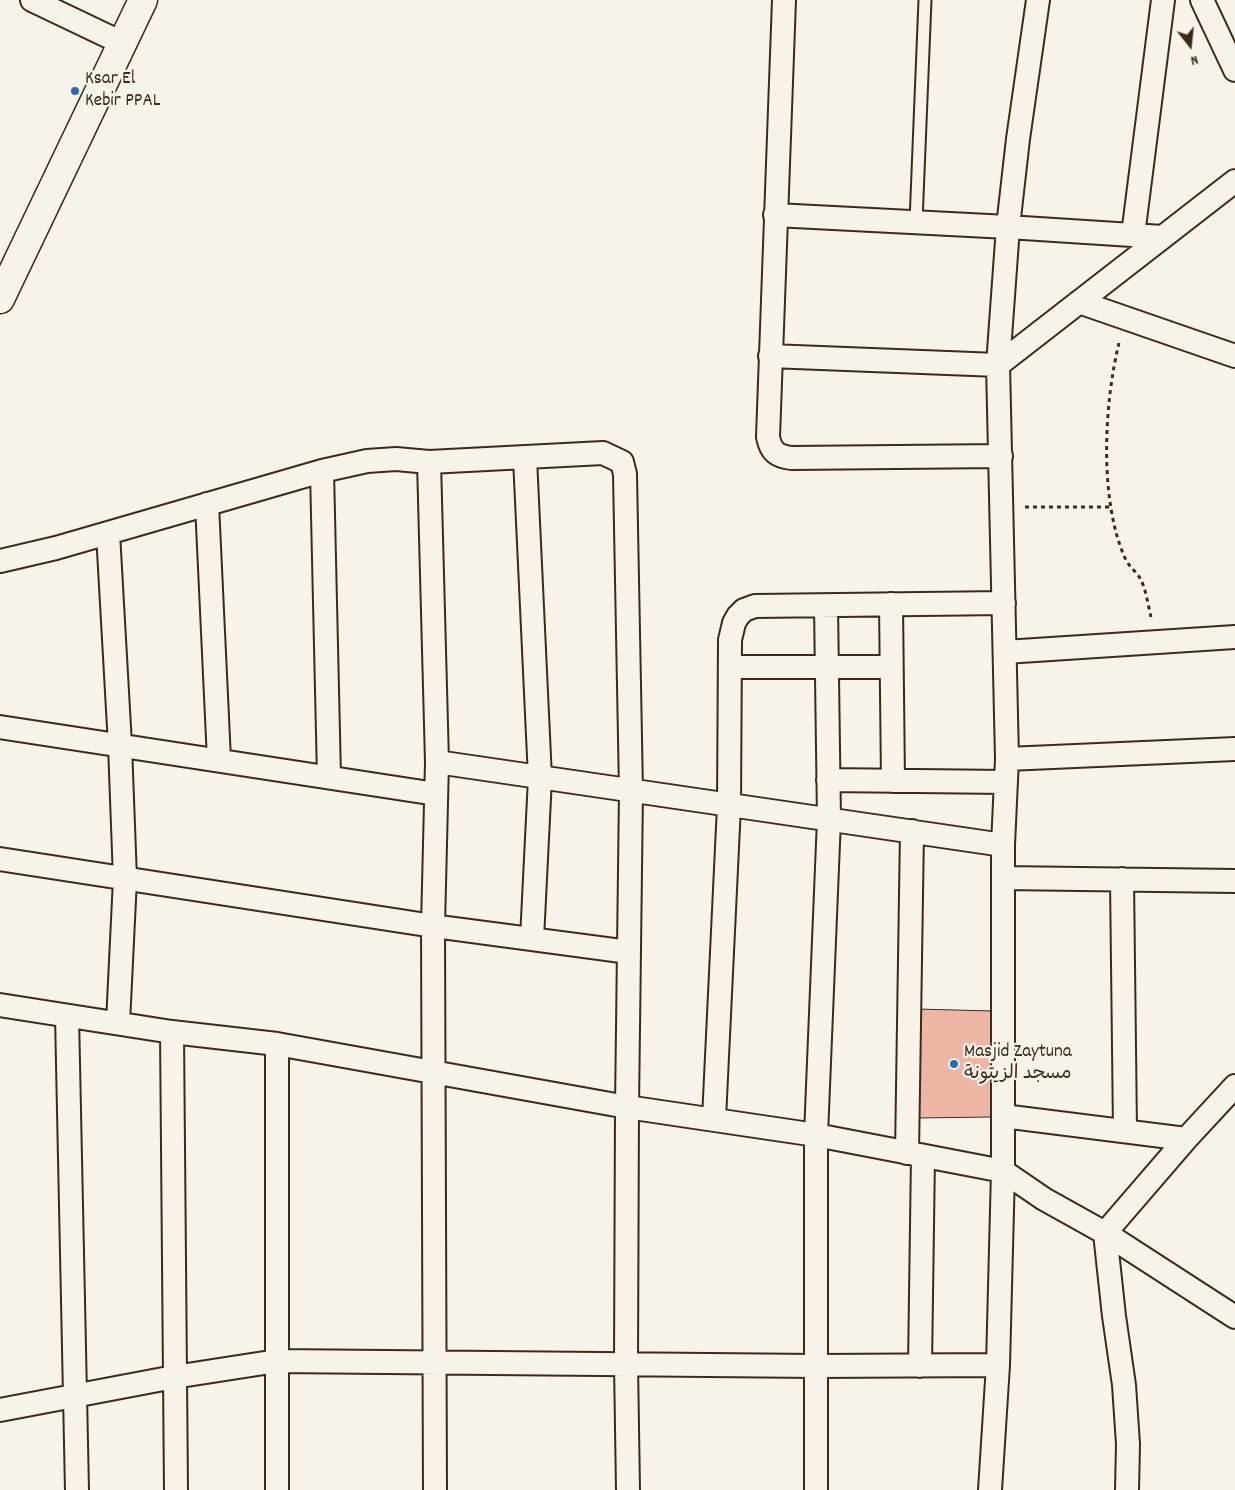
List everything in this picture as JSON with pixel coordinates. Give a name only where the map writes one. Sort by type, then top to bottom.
[{"type":"street","points":[[32,0],[122,43]]},
{"type":"street","points":[[0,299],[143,0]]},
{"type":"street","points":[[784,0],[768,437],[774,453],[781,457],[792,458],[1001,456]]},
{"type":"street","points":[[990,1490],[998,1365],[1003,1171],[1003,845],[1007,759],[998,365],[1008,227],[1018,139],[1038,0]]},
{"type":"street","points":[[1133,235],[1163,0]]},
{"type":"street","points":[[1202,0],[1235,70]]},
{"type":"street","points":[[770,356],[998,365],[1235,181]]},
{"type":"street","points":[[775,215],[1163,237]]},
{"type":"street","points":[[1079,302],[1125,318],[1229,348]]},
{"type":"street","points":[[0,561],[56,548],[322,471],[367,461],[396,459],[429,462],[603,453],[622,462],[625,474],[631,791],[627,1107],[626,1364],[628,1490]]},
{"type":"street","points":[[525,458],[540,778],[532,939]]},
{"type":"street","points":[[429,462],[437,762],[433,926],[435,1490]]},
{"type":"street","points":[[322,471],[329,777]]},
{"type":"street","points":[[207,504],[219,760]]},
{"type":"street","points":[[108,533],[120,745],[125,879],[118,1023]]},
{"type":"street","points":[[714,1119],[729,806],[730,640],[734,623],[744,610],[755,606],[1004,603]]},
{"type":"street","points":[[891,604],[893,781]]},
{"type":"street","points":[[816,1490],[816,1135],[829,819],[826,606]]},
{"type":"street","points":[[1005,652],[1235,637]]},
{"type":"street","points":[[730,667],[891,667]]},
{"type":"street","points":[[0,727],[436,794]]},
{"type":"street","points":[[1007,759],[1235,749]]},
{"type":"street","points":[[437,762],[1003,845]]},
{"type":"street","points":[[828,780],[1006,782]]},
{"type":"street","points":[[912,831],[915,1154],[920,1366]]},
{"type":"street","points":[[0,859],[433,926],[629,952]]},
{"type":"street","points":[[1004,878],[1235,881]]},
{"type":"street","points":[[1122,879],[1125,1131]]},
{"type":"street","points":[[0,1005],[172,1032],[277,1044],[627,1107],[816,1135],[1003,1171],[1044,1199],[1105,1233],[1235,1317]]},
{"type":"street","points":[[67,1016],[77,1490]]},
{"type":"street","points":[[172,1032],[176,1490]]},
{"type":"street","points":[[277,1044],[277,1490]]},
{"type":"street","points":[[1127,1490],[1128,1444],[1124,1385],[1105,1233],[1186,1139],[1235,1086]]},
{"type":"street","points":[[1003,1116],[1186,1139]]},
{"type":"street","points":[[0,1410],[174,1377],[277,1361],[434,1364],[998,1365]]},
{"type":"lane","points":[[916,222],[925,0]]},
{"type":"path","points":[[1125,318],[1112,370],[1107,428],[1110,507],[1125,558],[1131,569],[1141,579],[1159,642]]},
{"type":"path","points":[[1002,507],[1110,507]]},
{"type":"building","name":"Masjid Zaytuna مسجد الزيتونة","points":[[916,1009],[994,1011],[991,1117],[917,1118]]},
{"type":"place","name":"Ksar El Kebir PPAL","points":[[75,91]]},
{"type":"place","name":"Masjid Zaytuna مسجد الزيتونة","points":[[954,1064]]}]
